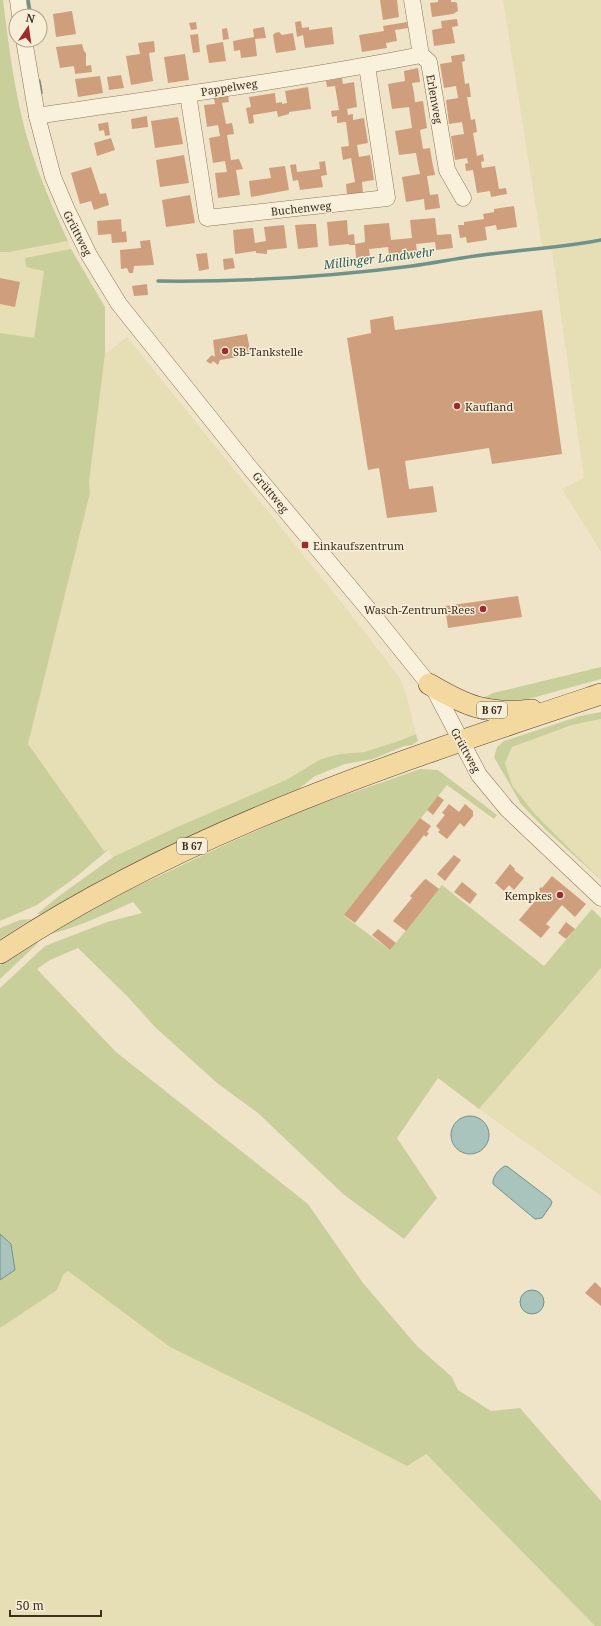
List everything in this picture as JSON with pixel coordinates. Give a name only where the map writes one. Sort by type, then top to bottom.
[{"type":"main road","name":"B 67","points":[[428,684],[464,704],[485,710],[517,712],[560,708]]},
{"type":"main road","name":"B 67","points":[[0,953],[39,927],[88,898],[179,852],[279,808],[460,741],[601,694]]},
{"type":"street","name":"Erlenweg","points":[[412,0],[421,55],[429,62],[447,170],[463,198]]},
{"type":"street","name":"Grüttweg","points":[[25,48],[36,116],[53,177],[66,210],[89,255],[119,304],[241,456],[436,693],[479,775],[507,809],[601,898]]},
{"type":"street","name":"Pappelweg","points":[[36,116],[367,66],[421,55]]},
{"type":"street","name":"Buchenweg","points":[[188,94],[207,218],[386,198],[367,66]]},
{"type":"shaded area","points":[[503,0],[601,0],[601,552],[562,489],[584,478],[552,251],[542,246]]},
{"type":"shaded area","points":[[68,241],[71,249],[25,259],[44,270],[34,339],[0,333],[0,252],[9,252]]},
{"type":"shaded area","points":[[127,337],[346,608],[400,678],[407,697],[416,734],[364,752],[340,754],[321,759],[286,780],[177,827],[113,857],[109,850],[104,851],[28,744],[90,493],[89,482],[105,354]]},
{"type":"shaded area","points":[[601,719],[601,880],[534,813],[512,785],[505,763],[512,747],[572,725]]},
{"type":"shaded area","points":[[601,968],[601,1196],[479,1109]]},
{"type":"shaded area","points":[[68,1271],[170,1347],[407,1466],[425,1454],[595,1626],[0,1626],[0,1328],[57,1290],[63,1275]]},
{"type":"green space","points":[[0,0],[3,0],[8,48],[24,127],[47,193],[68,241],[9,252],[0,252]]},
{"type":"green space","points":[[71,249],[105,307],[105,354],[89,482],[90,493],[28,744],[104,851],[109,849],[76,877],[37,905],[0,921],[0,333],[34,338],[44,271],[26,267],[25,258]]},
{"type":"green space","points":[[601,667],[601,679],[514,703],[475,702],[493,693]]},
{"type":"green space","points":[[601,712],[601,719],[572,725],[512,747],[505,763],[512,785],[534,813],[601,880],[545,829],[521,804],[494,757],[497,747],[504,741],[580,716]]},
{"type":"green space","points":[[416,734],[418,741],[412,745],[404,746],[373,759],[345,764],[315,776],[297,790],[184,839],[115,872],[41,914],[37,914],[113,857],[177,827],[286,780],[321,759],[340,754],[364,752]]},
{"type":"green space","points":[[420,769],[438,770],[497,815],[494,819],[447,785],[344,916],[390,950],[442,885],[544,966],[592,909],[601,918],[601,968],[479,1109],[438,1078],[397,1138],[437,1198],[404,1239],[343,1194],[258,1113],[217,1083],[155,1027],[127,996],[78,948],[50,960],[37,969],[116,1052],[308,1204],[363,1283],[417,1346],[452,1377],[458,1390],[491,1411],[520,1408],[601,1501],[601,1626],[595,1626],[426,1454],[407,1466],[170,1347],[68,1271],[63,1275],[57,1290],[0,1328],[0,1280],[15,1270],[11,1244],[0,1234],[0,988],[45,946],[107,922],[142,913],[133,902],[78,925],[44,936],[104,902],[233,841],[311,807]]},
{"type":"green space","points":[[31,919],[0,939],[0,928],[20,920]]},
{"type":"green space","points":[[36,941],[38,943],[0,979],[0,965]]},
{"type":"water","points":[[470,1116],[480,1119],[486,1125],[489,1135],[486,1145],[480,1151],[470,1154],[460,1151],[454,1145],[451,1135],[454,1125],[460,1119]]},
{"type":"water","points":[[505,1166],[550,1199],[552,1202],[551,1205],[542,1218],[535,1219],[493,1184],[496,1174]]},
{"type":"water","points":[[0,1234],[11,1244],[15,1270],[0,1280]]},
{"type":"water","points":[[532,1290],[537,1291],[543,1297],[543,1307],[537,1313],[532,1314],[527,1313],[521,1307],[520,1302],[521,1297],[527,1291]]},
{"type":"building","points":[[380,0],[397,0],[399,17],[383,20]]},
{"type":"building","points":[[438,0],[451,0],[451,2],[457,3],[458,11],[453,14],[432,17],[430,3],[438,2]]},
{"type":"building","points":[[72,11],[76,34],[56,37],[53,14]]},
{"type":"building","points":[[457,19],[458,26],[452,27],[455,43],[434,46],[432,30],[442,28],[441,21]]},
{"type":"building","points":[[301,21],[302,28],[309,27],[309,30],[332,27],[334,44],[305,48],[303,35],[297,37],[295,22]]},
{"type":"building","points":[[196,22],[197,29],[191,30],[189,23]]},
{"type":"building","points":[[407,22],[408,28],[395,30],[397,41],[386,43],[387,48],[362,52],[359,35],[384,31],[383,26]]},
{"type":"building","points":[[264,27],[266,38],[255,39],[257,56],[241,58],[240,50],[234,51],[233,41],[254,37],[253,29]]},
{"type":"building","points":[[227,28],[229,39],[223,40],[222,29]]},
{"type":"building","points":[[279,32],[282,35],[293,33],[296,50],[276,53],[273,35]]},
{"type":"building","points":[[198,34],[200,52],[193,53],[190,35]]},
{"type":"building","points":[[154,41],[155,52],[149,53],[153,81],[131,85],[126,56],[140,54],[138,43]]},
{"type":"building","points":[[223,42],[226,61],[209,63],[206,45]]},
{"type":"building","points":[[82,44],[86,53],[86,66],[91,65],[92,72],[75,74],[74,66],[60,68],[56,47]]},
{"type":"building","points":[[185,54],[189,80],[168,83],[164,57]]},
{"type":"building","points":[[464,54],[465,61],[462,62],[465,84],[469,83],[471,97],[467,97],[471,120],[475,119],[477,132],[473,133],[477,156],[483,154],[484,161],[481,162],[482,168],[495,166],[499,189],[506,188],[507,194],[491,197],[490,191],[477,193],[473,170],[466,171],[465,164],[468,163],[467,158],[455,160],[451,136],[464,134],[462,122],[449,124],[446,100],[458,98],[456,86],[444,88],[440,64],[452,62],[451,56]]},
{"type":"building","points":[[418,68],[420,82],[412,83],[415,102],[423,101],[427,128],[420,130],[423,149],[430,148],[435,175],[427,176],[430,195],[438,194],[440,208],[425,210],[424,199],[406,202],[402,177],[420,174],[416,153],[399,155],[395,131],[412,128],[409,107],[392,109],[388,84],[405,81],[404,71]]},
{"type":"building","points":[[121,75],[124,88],[109,90],[107,77]]},
{"type":"building","points":[[100,76],[103,93],[78,97],[75,79]]},
{"type":"building","points":[[342,78],[343,84],[354,82],[357,107],[347,109],[348,115],[353,114],[353,120],[364,118],[368,143],[357,145],[359,157],[370,155],[374,180],[362,182],[363,193],[347,195],[346,184],[355,182],[351,158],[343,160],[341,147],[349,146],[346,122],[337,123],[337,116],[332,117],[331,111],[339,110],[335,86],[327,87],[326,81]]},
{"type":"building","points":[[308,87],[311,109],[289,112],[289,114],[278,117],[277,111],[253,115],[254,123],[249,124],[246,108],[251,107],[249,97],[275,93],[276,103],[282,102],[282,104],[287,103],[285,91]]},
{"type":"building","points":[[228,96],[229,102],[222,103],[226,124],[232,123],[234,134],[227,135],[231,160],[239,159],[243,169],[236,170],[240,195],[218,198],[215,173],[227,172],[225,161],[213,163],[209,138],[220,136],[218,125],[207,127],[204,105],[215,104],[214,98]]},
{"type":"building","points":[[147,116],[148,127],[132,129],[131,119]]},
{"type":"building","points":[[178,117],[183,144],[155,148],[151,121]]},
{"type":"building","points":[[108,122],[110,135],[105,136],[104,130],[99,131],[98,124]]},
{"type":"building","points":[[111,138],[115,150],[97,156],[94,143]]},
{"type":"building","points":[[184,155],[189,183],[160,187],[156,160]]},
{"type":"building","points":[[325,161],[327,175],[321,176],[323,187],[300,190],[298,180],[293,181],[290,165],[296,164],[297,172],[320,169],[319,162]]},
{"type":"building","points":[[285,166],[289,190],[251,197],[249,181],[271,178],[269,168]]},
{"type":"building","points":[[91,167],[100,194],[106,193],[109,205],[94,210],[91,201],[80,204],[71,173]]},
{"type":"building","points":[[190,195],[195,223],[166,227],[162,200]]},
{"type":"building","points":[[514,206],[517,227],[497,230],[496,225],[485,227],[487,240],[467,243],[466,237],[460,238],[458,225],[464,225],[464,222],[484,219],[483,214],[494,212],[494,209]]},
{"type":"building","points":[[435,218],[437,235],[451,234],[453,248],[436,250],[435,242],[416,244],[417,252],[389,255],[388,247],[369,249],[370,257],[356,258],[355,244],[365,242],[364,225],[389,223],[391,240],[412,238],[410,220]]},
{"type":"building","points":[[121,219],[122,232],[126,231],[127,242],[112,243],[111,234],[98,235],[97,221]]},
{"type":"building","points":[[347,220],[348,235],[354,234],[355,245],[349,244],[329,246],[327,222]]},
{"type":"building","points":[[316,224],[318,247],[298,249],[295,225]]},
{"type":"building","points":[[284,225],[287,248],[267,250],[267,254],[256,253],[256,251],[235,254],[233,230],[253,228],[255,243],[266,241],[264,227]]},
{"type":"building","points":[[150,240],[154,265],[134,266],[133,273],[129,273],[127,268],[121,269],[120,250],[141,248],[140,241]]},
{"type":"building","points":[[207,253],[209,269],[199,271],[196,254]]},
{"type":"building","points":[[233,258],[235,268],[224,270],[223,259]]},
{"type":"building","points":[[0,278],[20,282],[15,307],[0,304]]},
{"type":"building","points":[[147,284],[148,295],[134,296],[132,286]]},
{"type":"building","name":"Kaufland","points":[[542,310],[562,454],[492,464],[489,448],[405,461],[409,489],[433,486],[437,512],[387,518],[379,468],[368,470],[347,338],[371,333],[370,320],[393,316],[395,330]]},
{"type":"building","points":[[247,334],[251,355],[220,360],[218,365],[213,361],[211,364],[206,361],[212,355],[215,357],[213,340]]},
{"type":"building","name":"Wasch-Zentrum-Rees","points":[[518,596],[522,617],[448,628],[445,606]]},
{"type":"building","points":[[438,796],[444,800],[433,815],[427,810]]},
{"type":"building","points":[[449,804],[459,812],[465,804],[473,811],[473,816],[464,827],[460,823],[447,839],[438,832],[440,830],[436,826],[445,815],[442,813]]},
{"type":"building","points":[[420,818],[431,826],[427,832],[429,833],[426,837],[424,835],[355,923],[344,915]]},
{"type":"building","points":[[454,855],[461,860],[445,881],[437,874]]},
{"type":"building","points":[[510,864],[515,869],[514,870],[524,878],[514,890],[509,885],[504,891],[495,883]]},
{"type":"building","points":[[552,876],[586,904],[575,917],[562,905],[546,924],[550,927],[541,938],[519,920],[535,901],[533,899],[540,891],[539,889],[541,887],[542,888]]},
{"type":"building","points":[[426,879],[439,889],[406,931],[393,921],[412,898],[410,896]]},
{"type":"building","points":[[462,882],[477,894],[470,904],[454,892]]},
{"type":"building","points":[[566,922],[575,929],[566,939],[558,933]]},
{"type":"building","points":[[378,929],[396,943],[390,950],[372,935]]},
{"type":"building","points":[[595,1282],[601,1288],[601,1306],[585,1293]]},
{"type":"waterway","points":[[28,0],[29,8]]},
{"type":"waterway","points":[[39,81],[41,93]]},
{"type":"waterway","name":"Millinger Landwehr","points":[[158,281],[254,280],[317,276],[412,266],[475,256],[601,240]]},
{"type":"place","name":"SB-Tankstelle","points":[[225,351]]},
{"type":"place","name":"Kaufland","points":[[457,406]]},
{"type":"place","name":"Einkaufszentrum","points":[[305,545]]},
{"type":"place","name":"Wasch-Zentrum-Rees","points":[[483,609]]},
{"type":"place","name":"Kempkes","points":[[560,895]]}]
